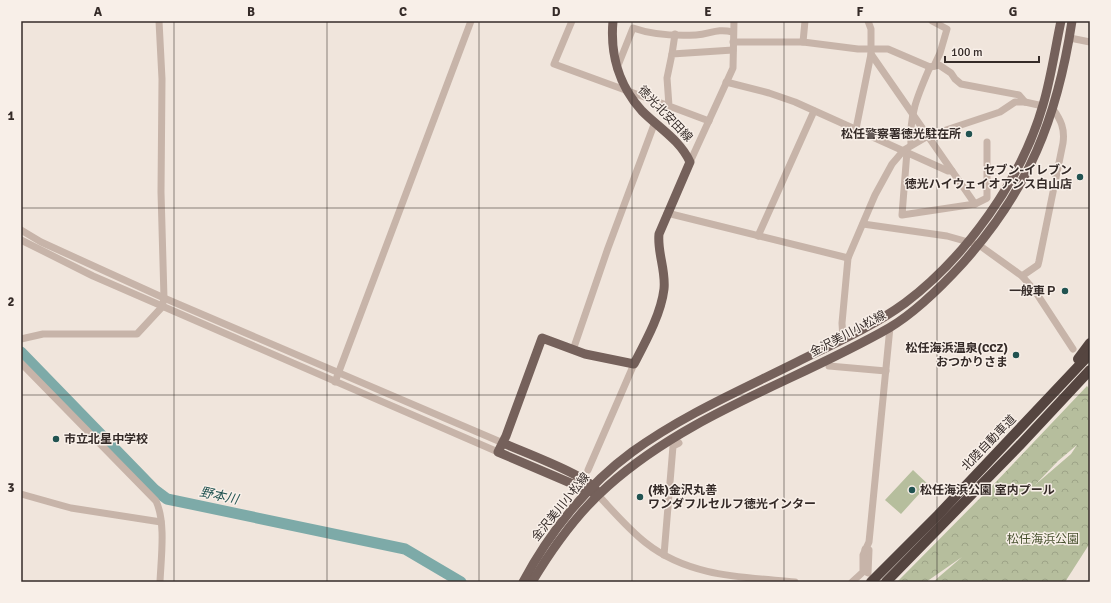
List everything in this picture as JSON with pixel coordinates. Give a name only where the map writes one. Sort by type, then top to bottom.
[{"type":"highway","points":[[1012,439],[1090,343]]},
{"type":"highway","name":"北陸自動車道","points":[[870,577],[1012,439],[1090,354]]},
{"type":"highway","name":"北陸自動車道","points":[[886,582],[1019,446],[1090,370]]},
{"type":"highway","points":[[1019,446],[1033,434],[1090,375]]},
{"type":"main road","name":"徳光北安田線","points":[[613,21],[611,44],[617,69],[627,92],[642,111],[680,146],[690,162],[659,234],[658,244],[664,272],[664,289],[656,317],[634,364]]},
{"type":"main road","name":"金沢美川小松線","points":[[523,582],[536,558],[554,533],[591,488],[631,452],[688,416],[844,340],[904,304],[930,282],[968,242],[1016,170],[1033,134],[1043,106],[1061,21]]},
{"type":"main road","name":"金沢美川小松線","points":[[532,582],[560,539],[598,495],[645,456],[678,434],[732,404],[890,327],[945,283],[978,245],[1016,194],[1041,143],[1052,109],[1070,38],[1072,21]]},
{"type":"main road","points":[[591,488],[498,452],[503,443],[542,338],[573,350],[634,364]]},
{"type":"main road","points":[[503,443],[578,476],[598,495]]},
{"type":"street","points":[[21,339],[43,334],[137,334],[162,307],[164,298],[161,192],[162,79],[159,21]]},
{"type":"street","points":[[335,382],[471,21]]},
{"type":"street","points":[[572,21],[554,64],[709,121]]},
{"type":"street","points":[[690,162],[733,68],[732,50],[734,21]]},
{"type":"street","points":[[803,42],[805,21]]},
{"type":"street","points":[[856,129],[871,51],[871,29],[868,21]]},
{"type":"street","points":[[901,228],[907,149],[912,112],[932,67],[940,53],[947,29],[932,21]]},
{"type":"street","points":[[617,69],[634,24],[649,33],[696,35],[709,33],[714,30],[733,32]]},
{"type":"street","points":[[669,106],[667,78],[675,34]]},
{"type":"street","points":[[1070,38],[1090,42]]},
{"type":"street","points":[[733,42],[803,42],[871,51],[888,49],[932,67],[938,65],[951,73],[961,84],[1019,95],[1025,102]]},
{"type":"street","points":[[672,54],[732,50]]},
{"type":"street","points":[[871,51],[975,204]]},
{"type":"street","points":[[726,82],[769,93],[907,149],[948,171],[952,171]]},
{"type":"street","points":[[844,340],[842,323],[848,258],[875,195],[892,164],[907,149],[928,136],[1000,112],[1015,102],[1025,102],[1043,106]]},
{"type":"street","points":[[1022,276],[1038,265],[1040,261],[1063,143],[1064,133],[1060,118],[1052,109]]},
{"type":"street","points":[[758,236],[814,111]]},
{"type":"street","points":[[573,350],[608,248],[655,122]]},
{"type":"street","points":[[902,215],[975,204],[987,198],[987,142]]},
{"type":"street","points":[[667,214],[848,258]]},
{"type":"street","points":[[863,224],[901,228],[978,245],[1022,276],[1035,291],[1073,349]]},
{"type":"street","points":[[21,230],[60,251],[164,298],[503,443]]},
{"type":"street","points":[[21,240],[93,276],[162,307],[498,452]]},
{"type":"street","points":[[852,582],[863,572],[865,549],[869,542],[890,327]]},
{"type":"street","points":[[21,363],[156,501],[159,508],[161,522],[160,582]]},
{"type":"street","points":[[588,470],[634,364]]},
{"type":"street","points":[[829,366],[886,371]]},
{"type":"street","points":[[664,555],[673,446],[679,442]]},
{"type":"street","points":[[21,494],[71,508],[161,522]]},
{"type":"street","points":[[598,495],[634,532],[664,555],[686,566],[708,573],[795,582]]},
{"type":"street","points":[[865,549],[869,550],[870,577]]},
{"type":"green space","name":"松任海浜公園","points":[[1087,386],[1090,390],[1090,543],[1065,582],[933,582],[962,557],[926,582],[897,582],[993,485]],"holes":[[[1077,445],[1071,454],[1035,485],[1058,461]]]},
{"type":"green space","name":"松任海浜公園 室内プール","points":[[913,470],[932,488],[924,496],[920,493],[901,514],[885,500]]},
{"type":"waterway","name":"野本川","points":[[21,352],[155,490],[167,499],[405,549],[461,582]]},
{"type":"place","name":"松任警察署徳光駐在所","points":[[969,134]]},
{"type":"place","name":"セブン-イレブン 徳光ハイウェイオアシス白山店","points":[[1080,177]]},
{"type":"place","name":"一般車Ｐ","points":[[1065,291]]},
{"type":"place","name":"松任海浜温泉(CCZ) おつかりさま","points":[[1016,355]]},
{"type":"place","name":"市立北星中学校","points":[[56,439]]},
{"type":"place","name":"松任海浜公園 室内プール","points":[[912,490]]},
{"type":"place","name":"(株)金沢丸善 ワンダフルセルフ徳光インター","points":[[640,497]]}]
